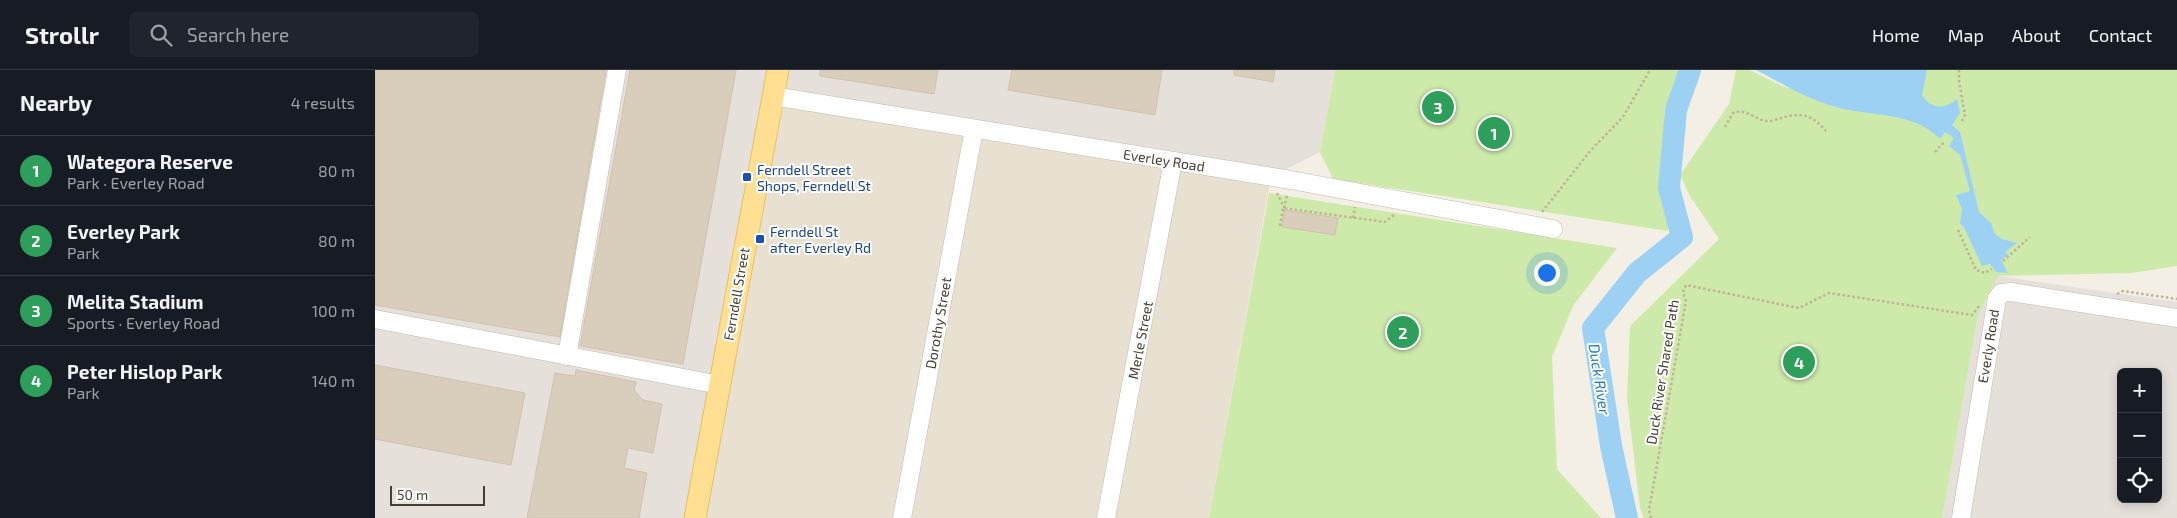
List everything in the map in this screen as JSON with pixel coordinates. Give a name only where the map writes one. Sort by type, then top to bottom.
[{"type":"main road","name":"Ferndell Street","points":[[695,518],[778,70]]},
{"type":"street","points":[[567,356],[617,70]]},
{"type":"street","name":"Everley Road","points":[[773,96],[1173,161],[1553,229]]},
{"type":"street","name":"Dorothy Street","points":[[902,518],[974,129]]},
{"type":"street","name":"Merle Street","points":[[1106,518],[1173,161]]},
{"type":"street","name":"Everly Road","points":[[1961,518],[1997,298],[2001,293],[2011,292],[2177,318]]},
{"type":"street","points":[[375,319],[720,386]]},
{"type":"path","points":[[1533,226],[1555,194],[1623,117],[1649,70]]},
{"type":"path","points":[[1959,70],[1959,81],[1965,109],[1961,123]]},
{"type":"path","points":[[1725,127],[1733,113],[1742,110],[1768,121],[1791,115],[1810,117],[1817,120],[1826,131]]},
{"type":"path","points":[[1935,152],[1945,142]]},
{"type":"path","points":[[1277,193],[1284,208],[1280,226]]},
{"type":"path","points":[[1284,208],[1385,222],[1396,212],[1399,200]]},
{"type":"path","points":[[1958,230],[1976,270],[1985,273],[1992,269]]},
{"type":"path","points":[[2003,261],[2030,237]]},
{"type":"path","name":"Duck River Shared Path","points":[[1651,518],[1649,510],[1686,301],[1683,292],[1685,285],[1799,308],[1829,293],[1972,315],[1983,300],[1997,298]]},
{"type":"shaded area","points":[[375,70],[1335,70],[1320,152],[1271,177],[773,97],[695,518],[375,518]]},
{"type":"shaded area","points":[[773,96],[1271,177],[1209,518],[695,518]]},
{"type":"shaded area","points":[[1998,276],[2177,302],[2177,518],[1942,518],[1978,315]]},
{"type":"green space","points":[[1335,70],[1680,70],[1664,114],[1668,231],[1333,179],[1320,152]]},
{"type":"green space","points":[[1736,70],[1750,70],[1782,86],[1858,107],[1916,70],[2177,70],[2177,266],[2132,273],[1998,276],[1978,315],[1942,518],[1644,518],[1640,508],[1627,398],[1630,326],[1719,239],[1690,196],[1680,175],[1729,104]]},
{"type":"green space","points":[[1269,193],[1617,248],[1573,306],[1552,357],[1557,469],[1601,518],[1209,518]]},
{"type":"water","points":[[1756,70],[1927,70],[1922,95],[1925,100],[1933,105],[1943,106],[1957,99],[1960,113],[1952,125],[1960,132],[1979,212],[1991,223],[1995,234],[2002,239],[2017,243],[2005,252],[2008,255],[2001,260],[2008,273],[1996,272],[1990,264],[1982,266],[1964,227],[1960,224],[1962,209],[1956,195],[1970,191],[1960,155],[1949,146],[1954,138],[1945,132],[1940,139],[1929,130],[1904,119],[1849,110],[1826,104],[1795,91]]},
{"type":"building","points":[[375,70],[606,70],[560,337],[375,305]]},
{"type":"building","points":[[630,70],[736,70],[683,364],[580,346]]},
{"type":"building","points":[[820,70],[938,70],[934,94],[820,76]]},
{"type":"building","points":[[1012,70],[1162,70],[1155,115],[1008,90]]},
{"type":"building","points":[[1234,70],[1275,70],[1273,82],[1234,75]]},
{"type":"building","points":[[1284,210],[1338,218],[1335,235],[1282,227]]},
{"type":"building","points":[[375,365],[525,393],[511,465],[375,439]]},
{"type":"building","points":[[576,370],[636,382],[634,390],[643,400],[662,404],[653,453],[628,448],[624,468],[647,473],[639,518],[527,518],[555,373],[575,376]]},
{"type":"waterway","name":"Duck River","points":[[1627,518],[1611,446],[1593,328],[1637,273],[1682,237],[1669,188],[1676,110],[1690,70]]},
{"type":"place","name":"Melita Stadium","points":[[1438,107]]},
{"type":"place","name":"Wategora Reserve","points":[[1494,133]]},
{"type":"place","name":"Ferndell Street Shops, Ferndell St","points":[[747,177]]},
{"type":"place","name":"Ferndell St after Everley Rd","points":[[760,239]]},
{"type":"place","name":"Everley Park","points":[[1403,332]]},
{"type":"place","name":"Peter Hislop Park","points":[[1799,362]]}]
